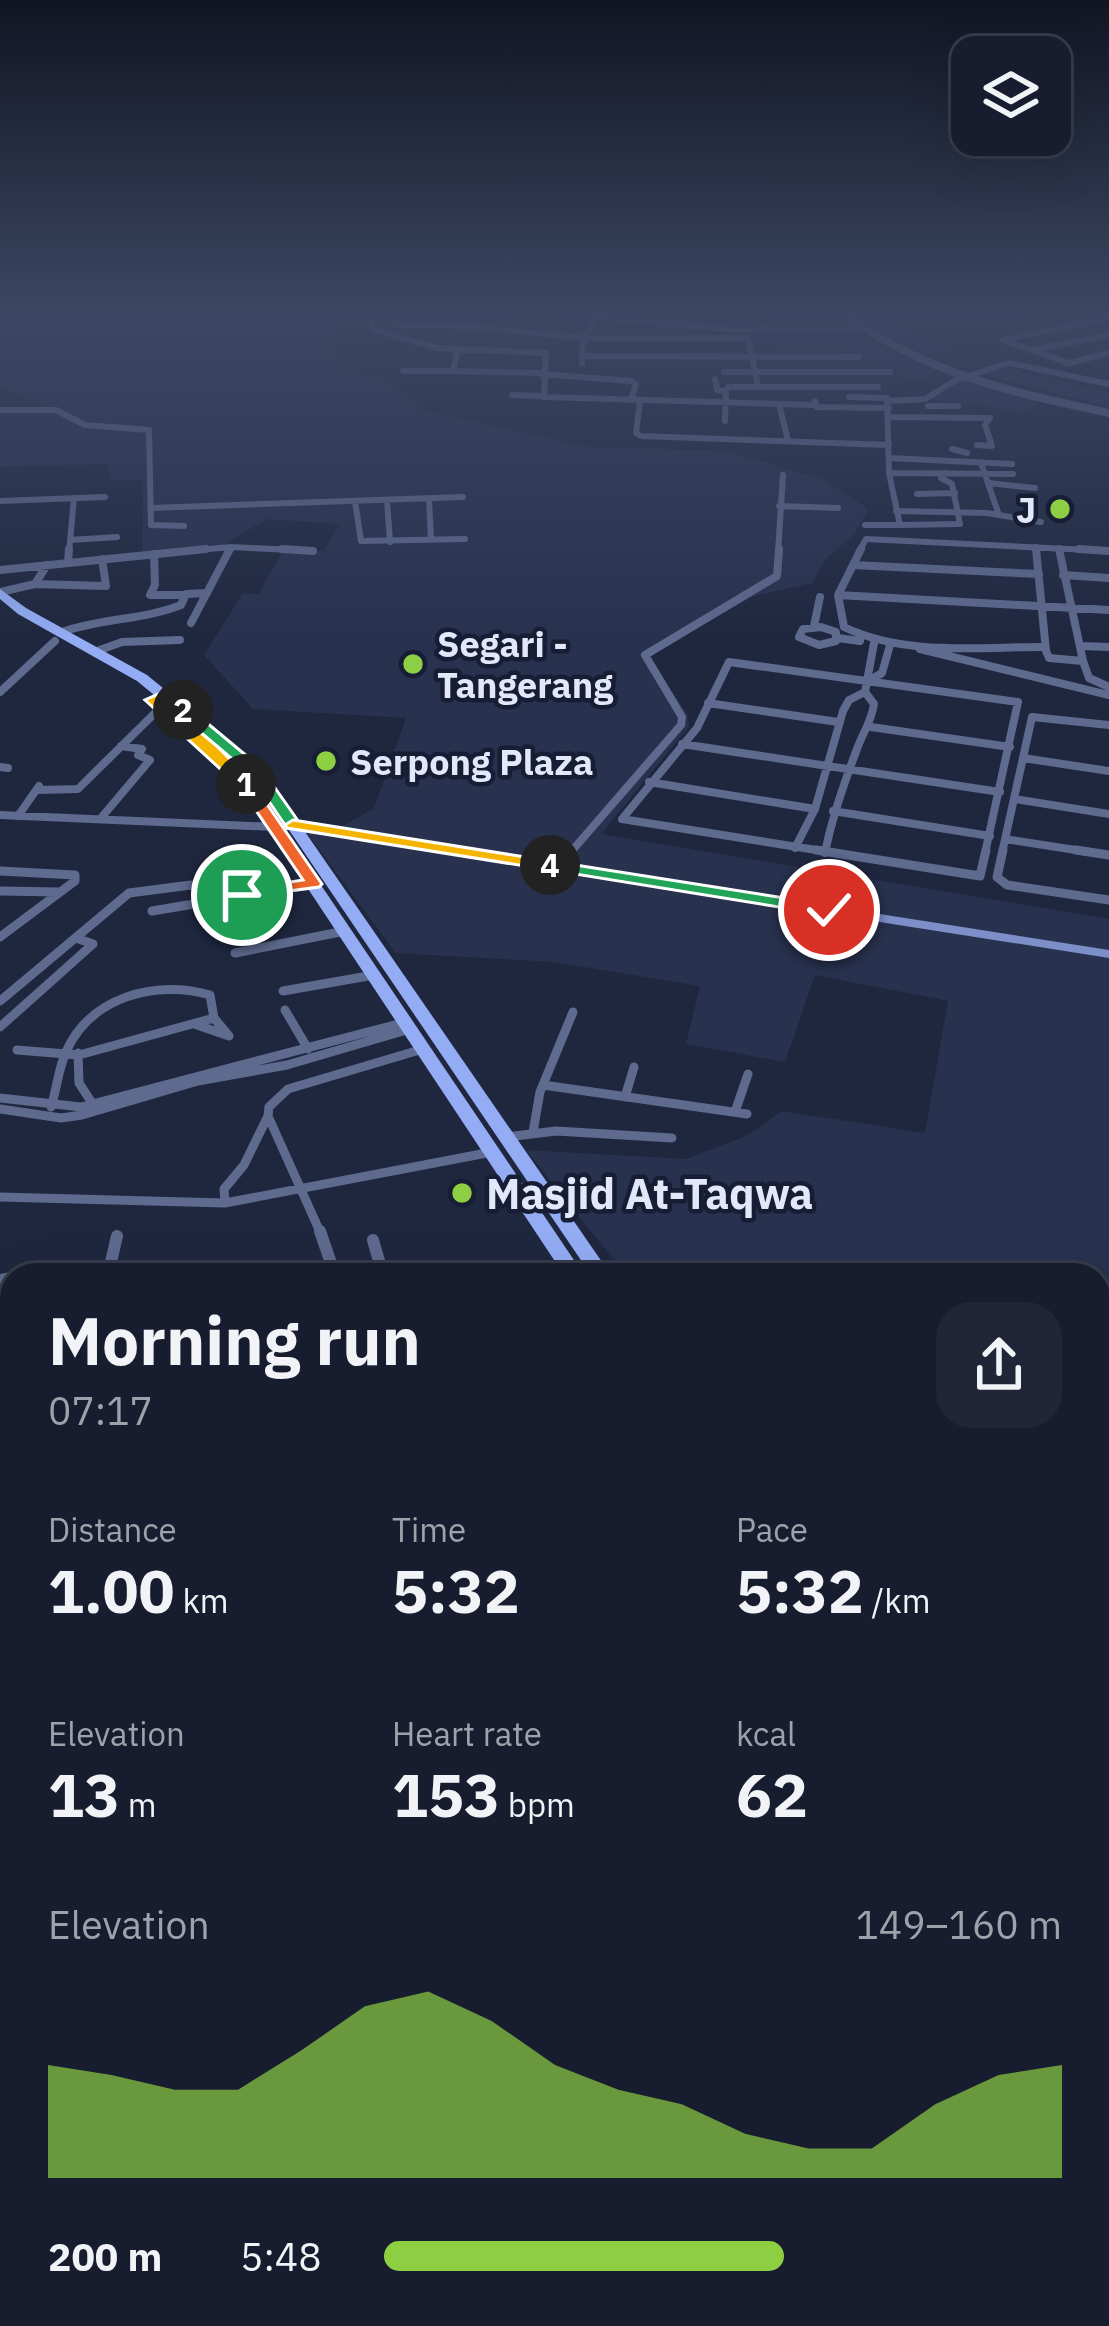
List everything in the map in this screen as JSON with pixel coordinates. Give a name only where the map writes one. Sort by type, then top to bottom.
[{"type":"main road","points":[[0,592],[59,637],[159,701],[239,774],[566,1263]]},
{"type":"main road","points":[[0,609],[97,651],[256,772],[593,1263]]},
{"type":"main road","points":[[294,826],[1109,957]]},
{"type":"main road","points":[[313,855],[326,845],[368,839]]},
{"type":"street","points":[[80,423],[149,430],[153,526],[184,526]]},
{"type":"street","points":[[637,423],[637,435],[889,445]]},
{"type":"street","points":[[784,423],[788,441]]},
{"type":"street","points":[[888,423],[890,473],[900,525]]},
{"type":"street","points":[[952,449],[979,453],[977,449],[988,449],[992,446],[989,423]]},
{"type":"street","points":[[976,445],[988,446]]},
{"type":"street","points":[[967,453],[970,463]]},
{"type":"street","points":[[889,458],[983,467]]},
{"type":"street","points":[[983,467],[999,515]]},
{"type":"street","points":[[890,473],[1013,468]]},
{"type":"street","points":[[865,525],[957,526],[952,484],[941,478],[945,472]]},
{"type":"street","points":[[556,869],[681,725],[682,717],[645,655],[775,579],[783,475]]},
{"type":"street","points":[[989,483],[1035,488]]},
{"type":"street","points":[[917,494],[955,493]]},
{"type":"street","points":[[0,501],[105,497]]},
{"type":"street","points":[[152,508],[463,497]]},
{"type":"street","points":[[68,563],[74,498]]},
{"type":"street","points":[[429,498],[431,540]]},
{"type":"street","points":[[387,500],[390,542]]},
{"type":"street","points":[[355,501],[357,538],[390,542],[465,539]]},
{"type":"street","points":[[779,506],[838,508]]},
{"type":"street","points":[[896,511],[999,515],[1042,522]]},
{"type":"street","points":[[70,540],[117,537]]},
{"type":"street","points":[[1041,647],[910,643],[856,634],[844,627],[838,595],[863,541],[871,539],[1109,551]]},
{"type":"street","points":[[191,623],[231,547]]},
{"type":"street","points":[[0,570],[231,547],[313,551]]},
{"type":"street","points":[[1036,547],[1043,607],[1041,647],[1049,658],[1083,661]]},
{"type":"street","points":[[1058,548],[1083,661],[1094,682],[1109,691]]},
{"type":"street","points":[[0,592],[35,584],[106,586],[106,553],[122,552]]},
{"type":"street","points":[[154,554],[155,585],[149,595],[207,593]]},
{"type":"street","points":[[35,584],[46,565]]},
{"type":"street","points":[[854,565],[1039,574]]},
{"type":"street","points":[[1063,575],[1109,578]]},
{"type":"street","points":[[0,692],[59,637],[96,620],[163,612],[181,605],[185,595]]},
{"type":"street","points":[[838,595],[1109,610]]},
{"type":"street","points":[[814,626],[820,597]]},
{"type":"street","points":[[838,638],[832,630],[814,626],[800,631],[799,637],[819,645],[838,638],[969,658],[1068,688],[1109,691]]},
{"type":"street","points":[[97,651],[122,642],[180,640]]},
{"type":"street","points":[[795,848],[815,808],[838,740],[838,722],[849,700],[865,692],[874,643]]},
{"type":"street","points":[[869,680],[882,673],[890,645]]},
{"type":"street","points":[[1082,646],[1109,647]]},
{"type":"street","points":[[1064,661],[1068,688]]},
{"type":"street","points":[[727,664],[869,680],[1012,700],[1020,706],[980,876],[622,819],[682,744],[727,664]]},
{"type":"street","points":[[825,853],[833,811],[858,743],[871,727],[874,704],[865,692]]},
{"type":"street","points":[[18,816],[39,788],[78,789],[159,701]]},
{"type":"street","points":[[708,704],[838,722]]},
{"type":"street","points":[[1109,725],[1039,716],[1031,719],[997,878],[1007,885],[1109,900]]},
{"type":"street","points":[[871,727],[1010,747]]},
{"type":"street","points":[[682,744],[1000,792]]},
{"type":"street","points":[[101,818],[150,760],[138,755],[142,749],[122,746]]},
{"type":"street","points":[[1023,758],[1109,771]]},
{"type":"street","points":[[649,782],[815,808]]},
{"type":"street","points":[[1014,799],[1109,814]]},
{"type":"street","points":[[833,811],[990,836]]},
{"type":"street","points":[[0,815],[275,827]]},
{"type":"street","points":[[1005,839],[1109,855]]},
{"type":"street","points":[[0,872],[75,875],[75,880],[0,937]]},
{"type":"street","points":[[152,911],[314,884]]},
{"type":"street","points":[[3,995],[129,893],[190,885]]},
{"type":"street","points":[[0,891],[59,892]]},
{"type":"street","points":[[19,922],[33,892]]},
{"type":"street","points":[[0,924],[19,922]]},
{"type":"street","points":[[235,953],[345,931]]},
{"type":"street","points":[[0,1027],[93,944],[76,938]]},
{"type":"street","points":[[283,992],[374,975]]},
{"type":"street","points":[[51,1107],[64,1055],[73,1039],[112,1003],[169,986],[185,986],[209,994],[214,1018],[229,1036],[197,1025]]},
{"type":"street","points":[[285,1010],[308,1049]]},
{"type":"street","points":[[533,1132],[543,1084],[573,1012]]},
{"type":"street","points":[[17,1050],[79,1055],[214,1018]]},
{"type":"street","points":[[1,1101],[51,1107],[92,1103],[408,1026]]},
{"type":"street","points":[[260,1064],[287,1065],[374,1034]]},
{"type":"street","points":[[73,1039],[79,1055],[79,1083],[92,1103]]},
{"type":"street","points":[[225,1203],[224,1189],[242,1172],[274,1099],[288,1089],[423,1049]]},
{"type":"street","points":[[626,1097],[634,1067]]},
{"type":"street","points":[[543,1084],[741,1113],[748,1074]]},
{"type":"street","points":[[1,1101],[72,1117],[196,1077]]},
{"type":"street","points":[[60,1085],[79,1083]]},
{"type":"street","points":[[268,1116],[311,1205],[331,1263]]},
{"type":"street","points":[[507,1137],[533,1132],[672,1138]]},
{"type":"street","points":[[0,1197],[225,1203],[492,1152]]},
{"type":"street","points":[[111,1263],[117,1236]]},
{"type":"street","points":[[373,1240],[379,1263]]},
{"type":"shaded area","points":[[0,423],[477,423],[590,447],[727,451],[824,480],[868,509],[855,533],[825,560],[812,583],[754,596],[657,649],[650,659],[688,715],[689,727],[601,834],[1109,919],[1109,1263],[633,1263],[613,1259],[526,1150],[686,1159],[746,1136],[782,1111],[925,1133],[948,1001],[815,975],[785,1062],[686,1044],[700,986],[554,962],[396,953],[297,820],[341,827],[374,808],[406,718],[253,709],[204,655],[243,593],[259,594],[283,550],[324,551],[340,524],[267,519],[218,548],[142,554],[143,480],[112,480],[107,464],[0,467]]},
{"type":"place","name":"J","points":[[1060,509]]},
{"type":"place","name":"Segari - Tangerang","points":[[413,664]]},
{"type":"place","name":"Serpong Plaza","points":[[326,761]]},
{"type":"place","name":"Masjid At-Taqwa","points":[[462,1193]]},
{"type":"route","points":[[242,895],[314,884],[239,774],[152,700],[165,696],[244,760],[294,826],[829,910]]}]
